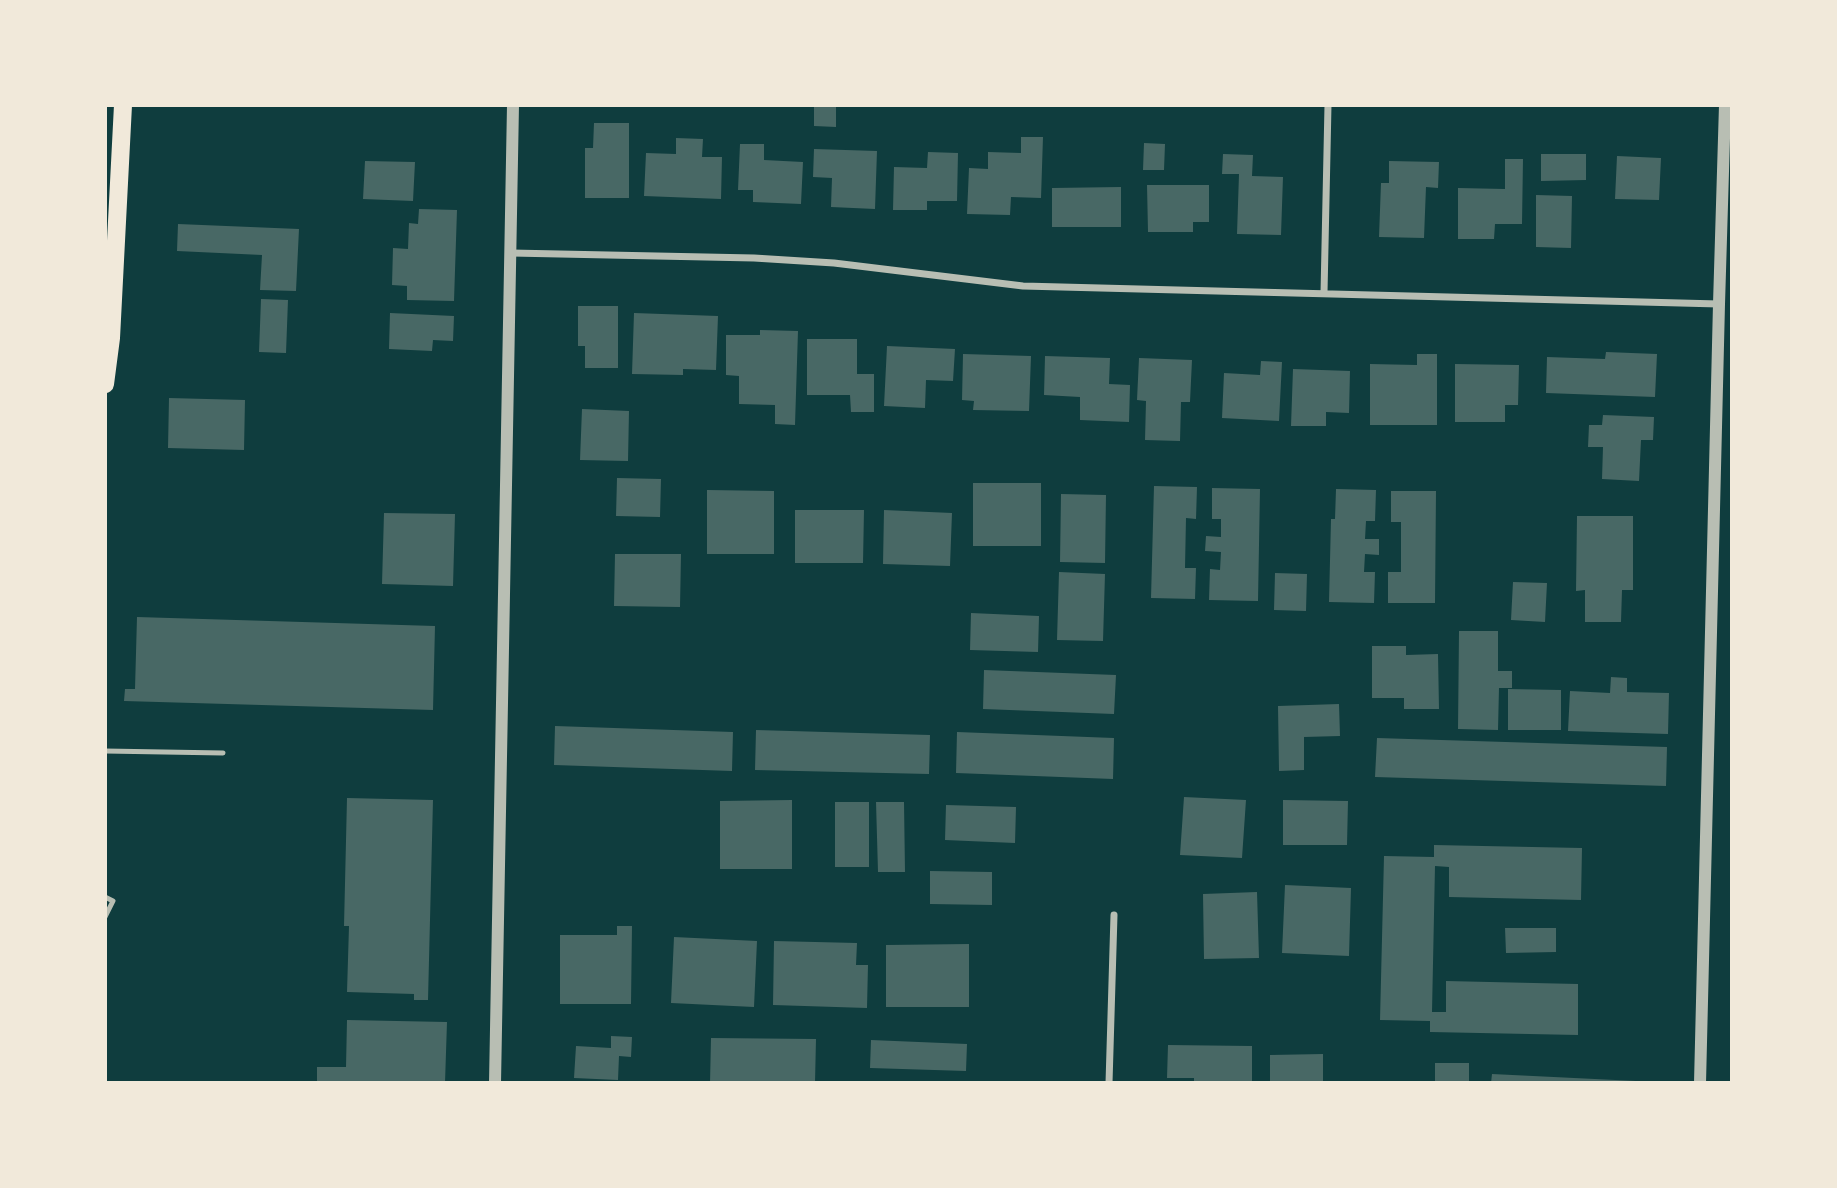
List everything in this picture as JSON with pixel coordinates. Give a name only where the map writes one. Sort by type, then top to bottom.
[{"type":"main road","points":[[105,384],[111,338],[123,105]]},
{"type":"street","points":[[495,1083],[513,105],[501,105]]},
{"type":"street","points":[[1324,293],[1328,105]]},
{"type":"street","points":[[1700,1083],[1725,105]]},
{"type":"street","points":[[511,253],[754,258],[834,263],[1023,286],[1719,304]]},
{"type":"street","points":[[1109,1083],[1114,915]]},
{"type":"lane","points":[[105,751],[223,753]]},
{"type":"lane","points":[[105,897],[113,901],[105,917]]},
{"type":"building","points":[[814,105],[836,105],[836,127],[814,126]]},
{"type":"building","points":[[594,123],[629,123],[629,198],[585,198],[585,148],[593,148]]},
{"type":"building","points":[[1021,137],[1043,137],[1041,198],[1011,197],[1010,215],[967,214],[969,168],[988,169],[988,152],[1021,153]]},
{"type":"building","points":[[676,138],[703,139],[702,157],[722,157],[721,199],[644,196],[646,153],[676,154]]},
{"type":"building","points":[[1144,143],[1165,144],[1164,170],[1143,170]]},
{"type":"building","points":[[740,144],[764,144],[764,160],[803,162],[801,204],[753,202],[753,190],[738,190]]},
{"type":"building","points":[[814,149],[877,151],[875,209],[831,207],[832,178],[813,177]]},
{"type":"building","points":[[928,152],[958,153],[957,201],[927,201],[927,210],[893,210],[894,167],[927,168]]},
{"type":"building","points":[[1223,154],[1253,155],[1252,176],[1283,177],[1281,235],[1237,234],[1239,174],[1222,174]]},
{"type":"building","points":[[1541,154],[1586,154],[1586,180],[1541,181]]},
{"type":"building","points":[[1617,156],[1661,158],[1659,200],[1615,199]]},
{"type":"building","points":[[1505,159],[1523,159],[1522,224],[1495,224],[1494,239],[1458,239],[1458,188],[1505,189]]},
{"type":"building","points":[[365,161],[415,162],[413,201],[363,199]]},
{"type":"building","points":[[1389,161],[1439,162],[1438,188],[1426,187],[1424,238],[1379,237],[1381,183],[1389,183]]},
{"type":"building","points":[[1147,185],[1209,185],[1209,222],[1193,222],[1193,232],[1148,232]]},
{"type":"building","points":[[1121,187],[1121,227],[1052,227],[1052,188]]},
{"type":"building","points":[[1536,195],[1572,196],[1571,248],[1536,247]]},
{"type":"building","points":[[419,209],[457,210],[454,301],[407,300],[407,286],[392,285],[393,248],[408,249],[409,223],[418,224]]},
{"type":"building","points":[[178,224],[299,229],[296,291],[260,290],[262,255],[177,251]]},
{"type":"building","points":[[261,299],[288,300],[286,353],[259,352]]},
{"type":"building","points":[[578,306],[618,306],[618,368],[585,368],[585,346],[578,346]]},
{"type":"building","points":[[390,313],[454,316],[453,341],[433,340],[432,351],[389,349]]},
{"type":"building","points":[[634,313],[718,316],[716,370],[683,369],[683,375],[632,374]]},
{"type":"building","points":[[760,330],[798,331],[795,425],[775,424],[775,405],[739,404],[739,376],[726,375],[726,335],[760,335]]},
{"type":"building","points":[[807,339],[857,339],[857,374],[874,374],[874,412],[851,412],[850,395],[807,395]]},
{"type":"building","points":[[887,346],[955,349],[953,381],[926,380],[925,408],[884,406]]},
{"type":"building","points":[[1606,352],[1657,354],[1655,397],[1546,393],[1547,357],[1605,359]]},
{"type":"building","points":[[963,354],[1031,356],[1029,411],[973,410],[974,401],[962,400]]},
{"type":"building","points":[[1417,354],[1437,354],[1437,425],[1370,425],[1370,364],[1417,365]]},
{"type":"building","points":[[1045,356],[1110,358],[1109,384],[1130,385],[1129,422],[1080,420],[1080,397],[1044,395]]},
{"type":"building","points":[[1139,358],[1192,360],[1190,402],[1181,402],[1180,441],[1145,440],[1146,401],[1137,400]]},
{"type":"building","points":[[1261,361],[1282,362],[1279,421],[1222,418],[1224,373],[1260,375]]},
{"type":"building","points":[[1455,364],[1519,365],[1518,405],[1505,405],[1505,422],[1455,422]]},
{"type":"building","points":[[1293,369],[1350,371],[1349,413],[1326,412],[1326,426],[1291,426]]},
{"type":"building","points":[[169,398],[245,400],[244,450],[168,448]]},
{"type":"building","points":[[582,409],[629,411],[628,461],[580,460]]},
{"type":"building","points":[[1603,415],[1654,417],[1653,440],[1641,440],[1639,481],[1602,479],[1603,447],[1588,447],[1589,425],[1602,425]]},
{"type":"building","points":[[617,478],[661,479],[660,517],[616,516]]},
{"type":"building","points":[[973,483],[1041,483],[1041,546],[973,546]]},
{"type":"building","points":[[1154,486],[1197,487],[1196,519],[1186,518],[1185,568],[1196,568],[1195,599],[1151,598]]},
{"type":"building","points":[[1212,488],[1260,489],[1258,601],[1209,600],[1210,569],[1220,570],[1221,552],[1205,551],[1206,536],[1221,537],[1221,519],[1212,519]]},
{"type":"building","points":[[1336,489],[1376,490],[1375,521],[1366,521],[1365,539],[1379,539],[1379,555],[1365,554],[1364,572],[1375,572],[1374,603],[1329,602],[1331,519],[1335,519]]},
{"type":"building","points":[[707,490],[774,491],[774,554],[707,554]]},
{"type":"building","points":[[1391,491],[1436,491],[1435,603],[1388,603],[1388,572],[1401,572],[1401,522],[1391,522]]},
{"type":"building","points":[[1061,494],[1106,495],[1105,563],[1060,562]]},
{"type":"building","points":[[795,510],[864,510],[863,563],[795,563]]},
{"type":"building","points":[[884,510],[952,513],[950,566],[883,564]]},
{"type":"building","points":[[384,513],[455,514],[453,586],[382,584]]},
{"type":"building","points":[[1577,516],[1633,516],[1633,590],[1622,590],[1621,622],[1585,622],[1585,590],[1576,591]]},
{"type":"building","points":[[615,554],[681,554],[680,607],[614,606]]},
{"type":"building","points":[[1059,572],[1105,574],[1103,641],[1057,640]]},
{"type":"building","points":[[1275,573],[1307,574],[1306,611],[1274,610]]},
{"type":"building","points":[[1513,582],[1547,583],[1545,622],[1511,620]]},
{"type":"building","points":[[971,613],[1039,616],[1038,652],[970,650]]},
{"type":"building","points":[[137,617],[435,626],[433,710],[124,701],[125,689],[135,689]]},
{"type":"building","points":[[1459,631],[1498,631],[1498,671],[1512,671],[1512,688],[1499,688],[1498,730],[1458,729]]},
{"type":"building","points":[[1372,646],[1406,646],[1406,655],[1438,654],[1439,709],[1404,709],[1404,698],[1372,698]]},
{"type":"building","points":[[984,670],[1116,675],[1114,714],[983,709]]},
{"type":"building","points":[[1611,677],[1627,678],[1627,692],[1669,693],[1668,734],[1568,731],[1570,691],[1610,693]]},
{"type":"building","points":[[1508,689],[1561,690],[1561,730],[1508,730]]},
{"type":"building","points":[[1339,704],[1340,736],[1304,737],[1304,770],[1279,771],[1278,706]]},
{"type":"building","points":[[555,726],[733,732],[732,771],[554,765]]},
{"type":"building","points":[[756,730],[930,735],[929,774],[755,770]]},
{"type":"building","points":[[957,732],[1114,738],[1113,779],[956,773]]},
{"type":"building","points":[[1377,738],[1667,747],[1666,786],[1375,777]]},
{"type":"building","points":[[1184,797],[1246,800],[1242,858],[1180,855]]},
{"type":"building","points":[[347,798],[433,800],[428,1000],[414,1000],[414,994],[347,992],[349,926],[344,926]]},
{"type":"building","points":[[792,800],[792,869],[720,869],[720,801]]},
{"type":"building","points":[[1283,800],[1348,801],[1347,845],[1283,845]]},
{"type":"building","points":[[835,802],[869,802],[869,867],[835,867]]},
{"type":"building","points":[[876,802],[904,802],[905,872],[878,872]]},
{"type":"building","points":[[946,805],[1016,807],[1015,843],[945,840]]},
{"type":"building","points":[[1434,845],[1582,848],[1581,900],[1449,897],[1449,867],[1435,866],[1432,1012],[1446,1012],[1446,981],[1578,984],[1578,1035],[1430,1032],[1430,1021],[1380,1020],[1384,856],[1434,857]]},
{"type":"building","points":[[930,871],[992,872],[992,905],[930,904]]},
{"type":"building","points":[[1285,885],[1351,888],[1349,956],[1282,953]]},
{"type":"building","points":[[1257,892],[1259,958],[1204,959],[1203,894]]},
{"type":"building","points":[[617,926],[632,926],[631,1004],[560,1004],[560,935],[617,935]]},
{"type":"building","points":[[1505,928],[1556,928],[1556,952],[1506,953]]},
{"type":"building","points":[[674,937],[757,941],[754,1007],[671,1003]]},
{"type":"building","points":[[774,941],[857,943],[856,965],[868,965],[867,1008],[773,1005]]},
{"type":"building","points":[[969,944],[969,1007],[886,1007],[886,945]]},
{"type":"building","points":[[347,1020],[447,1022],[445,1083],[317,1083],[317,1067],[346,1067]]},
{"type":"building","points":[[611,1036],[632,1037],[631,1057],[619,1056],[618,1080],[574,1078],[576,1046],[611,1048]]},
{"type":"building","points":[[711,1038],[816,1039],[815,1083],[710,1083]]},
{"type":"building","points":[[871,1040],[967,1044],[966,1071],[870,1068]]},
{"type":"building","points":[[1168,1045],[1252,1046],[1252,1083],[1194,1083],[1194,1078],[1167,1078]]},
{"type":"building","points":[[1323,1054],[1323,1083],[1270,1083],[1270,1055]]},
{"type":"building","points":[[1435,1063],[1469,1063],[1469,1083],[1435,1083]]},
{"type":"building","points":[[1492,1074],[1636,1081],[1636,1083],[1491,1083]]}]
